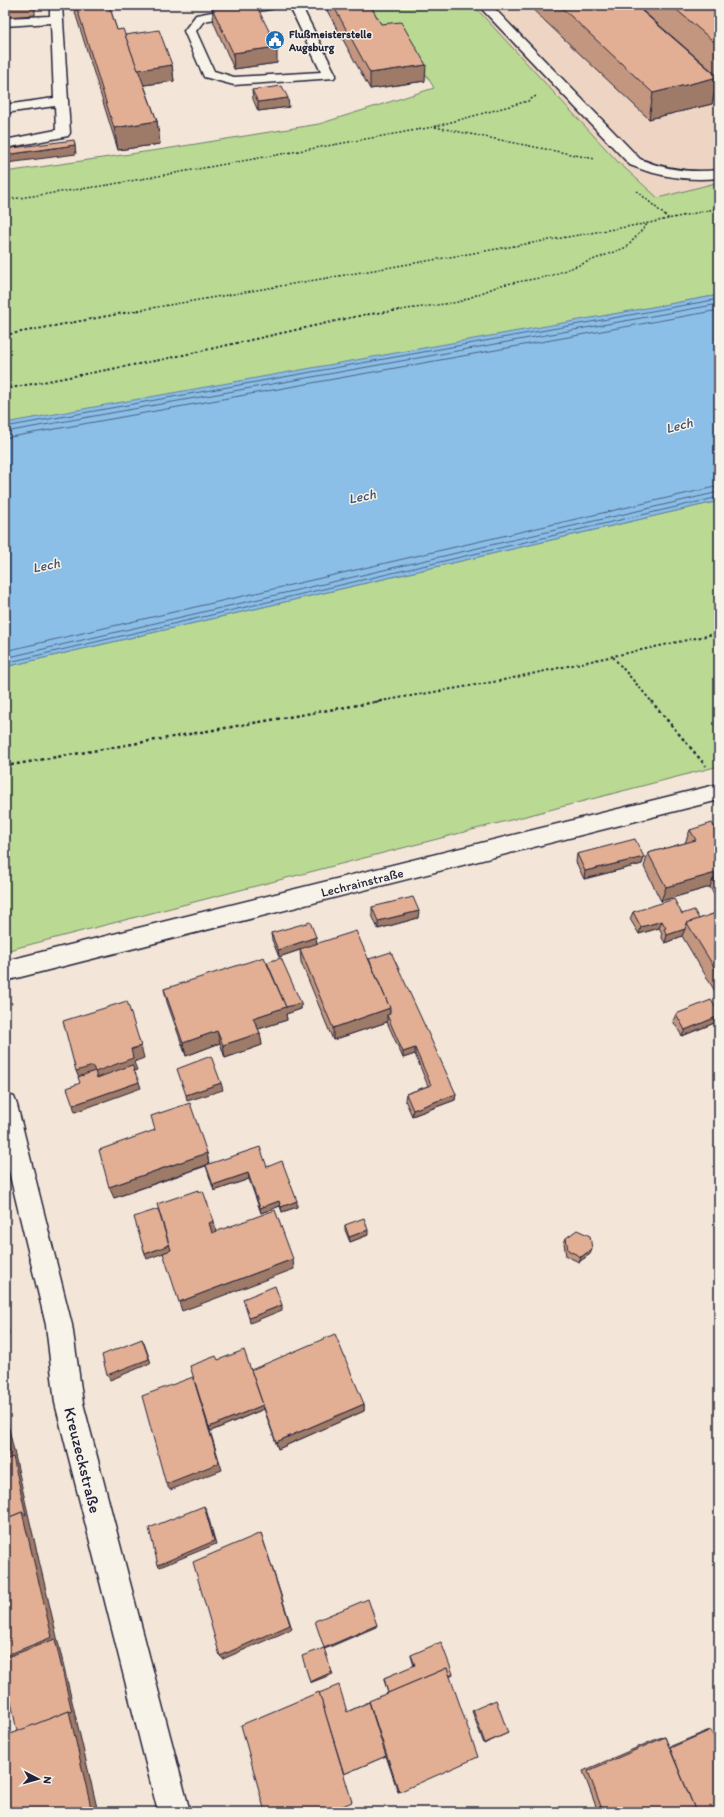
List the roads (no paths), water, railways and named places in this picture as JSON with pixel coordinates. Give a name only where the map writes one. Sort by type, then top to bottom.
[{"type":"street","points":[[5,144],[63,133],[56,5]]},
{"type":"street","points":[[270,5],[200,18],[190,31],[209,74],[234,81],[330,74],[296,5]]},
{"type":"street","points":[[484,5],[635,162],[653,170],[670,174],[690,176],[719,174]]},
{"type":"street","points":[[5,22],[56,18]]},
{"type":"street","points":[[5,109],[61,101]]},
{"type":"street","name":"Lechrainstraße","points":[[5,971],[719,792]]},
{"type":"street","name":"Kreuzeckstraße","points":[[5,1105],[59,1325],[69,1403],[174,1812]]},
{"type":"water","name":"Lech","points":[[719,295],[719,501],[5,667],[5,423]]},
{"type":"place","name":"Flußmeisterstelle Augsburg","points":[[275,40]]}]
